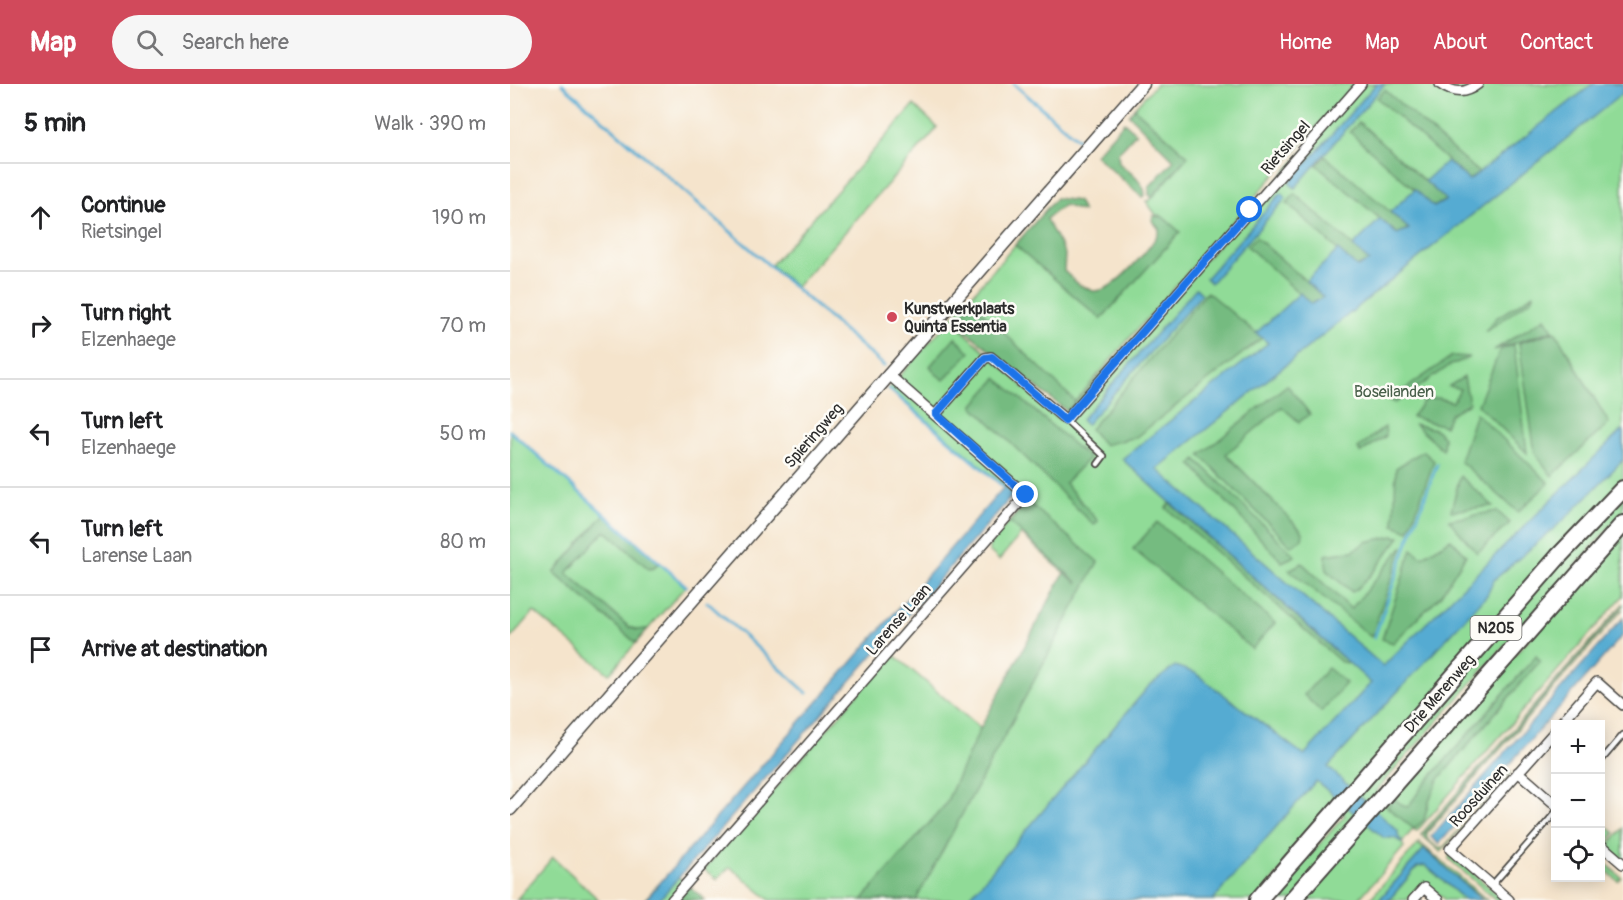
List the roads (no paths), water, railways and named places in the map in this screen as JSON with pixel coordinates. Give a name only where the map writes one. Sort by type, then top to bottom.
[{"type":"highway","name":"Drie Merenweg","points":[[1258,900],[1558,557],[1623,489]]},
{"type":"highway","name":"Drie Merenweg","points":[[1292,900],[1623,524]]},
{"type":"street","name":"Spieringweg","points":[[510,809],[1143,84]]},
{"type":"street","name":"Rietsingel","points":[[1065,420],[1361,84]]},
{"type":"street","points":[[1440,84],[1456,93],[1470,90],[1478,84]]},
{"type":"street","points":[[936,414],[985,358],[992,357],[1065,420]]},
{"type":"street","name":"Larense Laan","points":[[672,900],[1026,495],[888,374]]},
{"type":"street","points":[[1564,720],[1598,682],[1623,705]]},
{"type":"street","name":"Roosduinen","points":[[1509,900],[1450,849],[1551,736]]},
{"type":"street","points":[[1518,772],[1551,801]]},
{"type":"street","points":[[1605,848],[1623,864]]},
{"type":"street","points":[[1413,900],[1424,888],[1438,900]]},
{"type":"lane","points":[[1065,420],[1104,456],[1098,464]]},
{"type":"lane","points":[[1605,756],[1623,735]]},
{"type":"lane","points":[[1492,885],[1551,818]]},
{"type":"water","points":[[1376,84],[1385,84],[1295,188],[1289,183]]},
{"type":"water","points":[[1593,84],[1623,84],[1623,93],[1157,469],[1383,666],[1623,429],[1623,460],[1566,518],[1494,580],[1487,595],[1328,767],[1398,831],[1398,836],[1403,843],[1394,838],[1384,838],[1316,781],[1213,900],[967,900],[1149,686],[1175,666],[1195,673],[1304,755],[1371,683],[1122,459],[1268,343],[1256,333],[1300,293],[1311,304],[1323,297],[1306,281],[1338,250],[1357,267],[1369,261],[1353,246],[1380,219],[1397,234],[1409,229],[1390,212],[1415,189],[1434,207],[1446,200],[1425,181],[1447,161],[1469,180]]},
{"type":"water","points":[[1281,193],[1286,198],[1211,283],[1206,278]]},
{"type":"water","points":[[1196,288],[1202,294],[1086,425],[1081,420]]},
{"type":"water","points":[[1004,487],[1013,495],[659,900],[645,900]]},
{"type":"water","points":[[1623,618],[1623,635],[1439,844],[1431,837]]},
{"type":"water","points":[[1424,849],[1482,900],[1465,900],[1425,865],[1417,867],[1389,900],[1379,900]]},
{"type":"waterway","points":[[562,84],[884,366]]},
{"type":"waterway","points":[[1014,84],[1082,143]]},
{"type":"waterway","points":[[889,389],[1004,487]]},
{"type":"waterway","points":[[510,431],[686,586]]},
{"type":"waterway","points":[[1410,537],[1437,464]]},
{"type":"waterway","points":[[1374,638],[1409,539]]},
{"type":"waterway","points":[[707,602],[807,693]]},
{"type":"place","name":"Kunstwerkplaats Quinta Essentia","points":[[892,317]]},
{"type":"park label","name":"Boseilanden","points":[[1394,391]]}]
